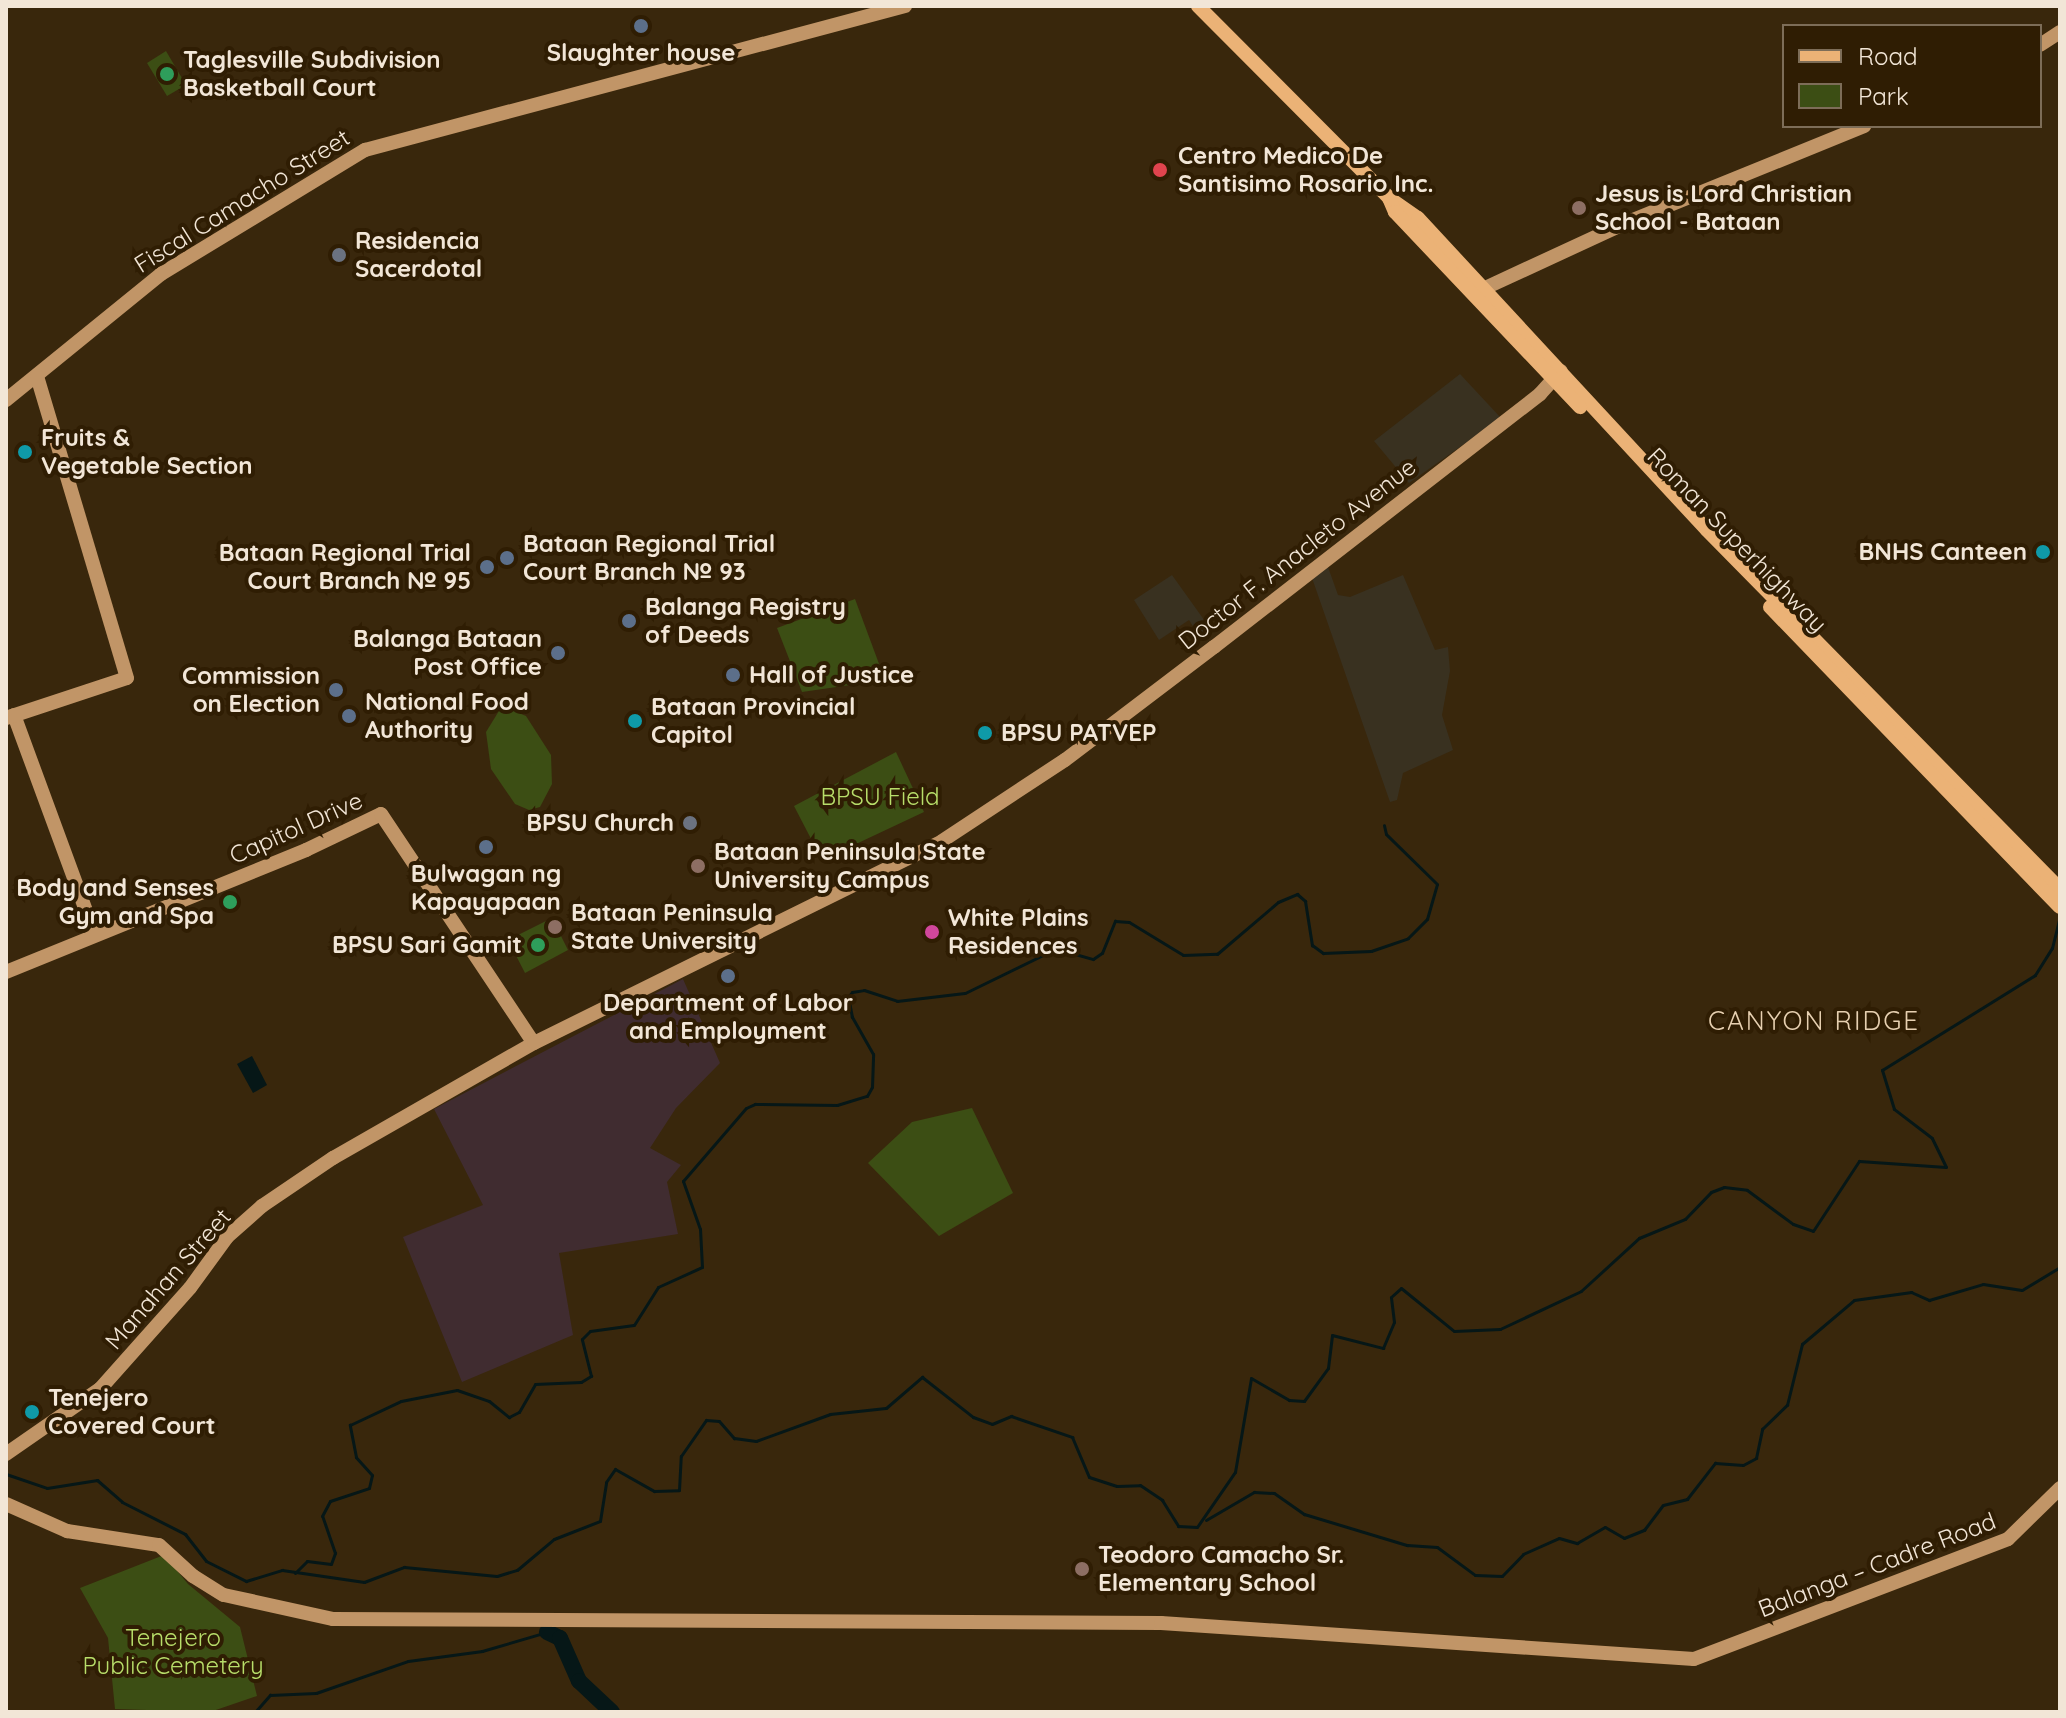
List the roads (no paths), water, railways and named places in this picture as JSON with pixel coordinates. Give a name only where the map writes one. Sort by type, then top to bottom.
[{"type":"main road","name":"Roman Superhighway","points":[[1198,6],[1389,198],[1405,205],[1485,288],[1557,375]]},
{"type":"main road","name":"Roman Superhighway","points":[[1389,198],[1395,212],[1707,530],[2058,899]]},
{"type":"street","name":"Fiscal Camacho Street","points":[[6,400],[161,274],[365,150],[905,6]]},
{"type":"street","points":[[2042,44],[2060,32]]},
{"type":"street","points":[[1485,288],[1628,222],[1859,128]]},
{"type":"street","name":"Doctor F. Anacleto Avenue","points":[[534,1043],[892,868],[1065,760],[1540,394],[1557,375]]},
{"type":"street","points":[[37,376],[127,678],[10,717],[95,935]]},
{"type":"street","name":"Capitol Drive","points":[[6,972],[381,814],[534,1043]]},
{"type":"street","name":"Manahan Street","points":[[6,1454],[100,1389],[190,1288],[227,1237],[262,1206],[333,1158],[534,1043]]},
{"type":"street","name":"Balanga – Cadre Road","points":[[6,1504],[43,1524],[159,1545],[193,1576],[224,1595],[333,1619],[1161,1623],[1694,1659],[2008,1539],[2060,1488]]},
{"type":"waterway","points":[[295,1573],[307,1561],[331,1564],[335,1553],[322,1516],[330,1501],[369,1488],[372,1475],[356,1457],[350,1425],[401,1401],[457,1390],[489,1401],[509,1417],[519,1412],[535,1384],[581,1382],[591,1376],[582,1339],[590,1331],[634,1325],[658,1287],[702,1267],[700,1229],[683,1181],[746,1108],[755,1104],[837,1105],[867,1096],[872,1087],[873,1054],[852,1017],[848,997],[852,992],[864,990],[897,1001],[965,993],[1045,954],[1068,952],[1093,959],[1102,953],[1115,921],[1129,922],[1183,955],[1217,954],[1278,902],[1297,894],[1305,901],[1312,945],[1323,953],[1371,951],[1408,938],[1427,919],[1437,884],[1386,834],[1384,825]]},
{"type":"waterway","points":[[6,1474],[47,1488],[97,1480],[122,1502],[185,1534],[206,1561],[246,1581],[282,1570],[364,1582],[404,1567],[497,1576],[517,1570],[554,1539],[600,1521],[606,1482],[615,1469],[654,1491],[679,1490],[681,1456],[706,1420],[719,1421],[734,1438],[756,1441],[830,1414],[886,1408],[922,1377],[973,1417],[992,1424],[1011,1416],[1072,1437],[1089,1477],[1117,1486],[1140,1485],[1162,1500],[1178,1526],[1197,1527],[1235,1472],[1251,1378],[1289,1400],[1304,1401],[1328,1368],[1332,1335],[1383,1348],[1394,1322],[1391,1297],[1401,1288],[1454,1331],[1500,1329],[1581,1291],[1639,1238],[1685,1219],[1711,1192],[1724,1187],[1747,1190],[1793,1224],[1813,1231],[1859,1161],[1946,1167],[1932,1138],[1894,1109],[1882,1070],[2035,975],[2052,948],[2060,917]]},
{"type":"waterway","points":[[1206,1520],[1254,1492],[1274,1493],[1304,1514],[1407,1545],[1437,1547],[1475,1575],[1502,1576],[1523,1554],[1559,1538],[1577,1543],[1605,1527],[1624,1538],[1644,1530],[1663,1505],[1687,1499],[1715,1463],[1743,1465],[1756,1458],[1762,1429],[1787,1405],[1802,1344],[1854,1300],[1911,1292],[1929,1300],[1983,1284],[2022,1290],[2060,1267]]},
{"type":"waterway","points":[[255,1712],[270,1695],[316,1693],[408,1661],[482,1651],[547,1632]]},
{"type":"waterway","points":[[547,1632],[560,1638],[579,1681],[612,1712]]},
{"type":"place","name":"Slaughter house","points":[[641,26]]},
{"type":"place","name":"Taglesville Subdivision Basketball Court","points":[[167,74]]},
{"type":"place","name":"Centro Medico De Santisimo Rosario Inc.","points":[[1160,170]]},
{"type":"place","name":"Jesus is Lord Christian School - Bataan","points":[[1579,208]]},
{"type":"place","name":"Residencia Sacerdotal","points":[[339,255]]},
{"type":"place","name":"Fruits & Vegetable Section","points":[[25,452]]},
{"type":"place","name":"BNHS Canteen","points":[[2043,552]]},
{"type":"place","name":"Bataan Regional Trial Court Branch № 93","points":[[507,558]]},
{"type":"place","name":"Bataan Regional Trial Court Branch № 95","points":[[487,567]]},
{"type":"place","name":"Balanga Registry of Deeds","points":[[629,621]]},
{"type":"place","name":"Balanga Bataan Post Office","points":[[558,653]]},
{"type":"place","name":"Hall of Justice","points":[[733,675]]},
{"type":"place","name":"Commission on Election","points":[[336,690]]},
{"type":"place","name":"National Food Authority","points":[[349,716]]},
{"type":"place","name":"Bataan Provincial Capitol","points":[[635,721]]},
{"type":"place","name":"BPSU PATVEP","points":[[985,733]]},
{"type":"place","name":"BPSU Church","points":[[690,823]]},
{"type":"place","name":"Bulwagan ng Kapayapaan","points":[[486,847]]},
{"type":"place","name":"Bataan Peninsula State University Campus","points":[[698,866]]},
{"type":"place","name":"Body and Senses Gym and Spa","points":[[230,902]]},
{"type":"place","name":"Bataan Peninsula State University","points":[[555,927]]},
{"type":"place","name":"White Plains Residences","points":[[932,932]]},
{"type":"place","name":"BPSU Sari Gamit","points":[[538,945]]},
{"type":"place","name":"Department of Labor and Employment","points":[[728,976]]},
{"type":"place","name":"Tenejero Covered Court","points":[[32,1412]]},
{"type":"place","name":"Teodoro Camacho Sr. Elementary School","points":[[1082,1569]]},
{"type":"district","name":"CANYON RIDGE","points":[[1814,1021]]},
{"type":"park label","name":"BPSU Field","points":[[880,797]]},
{"type":"park label","name":"Tenejero Public Cemetery","points":[[173,1652]]}]
